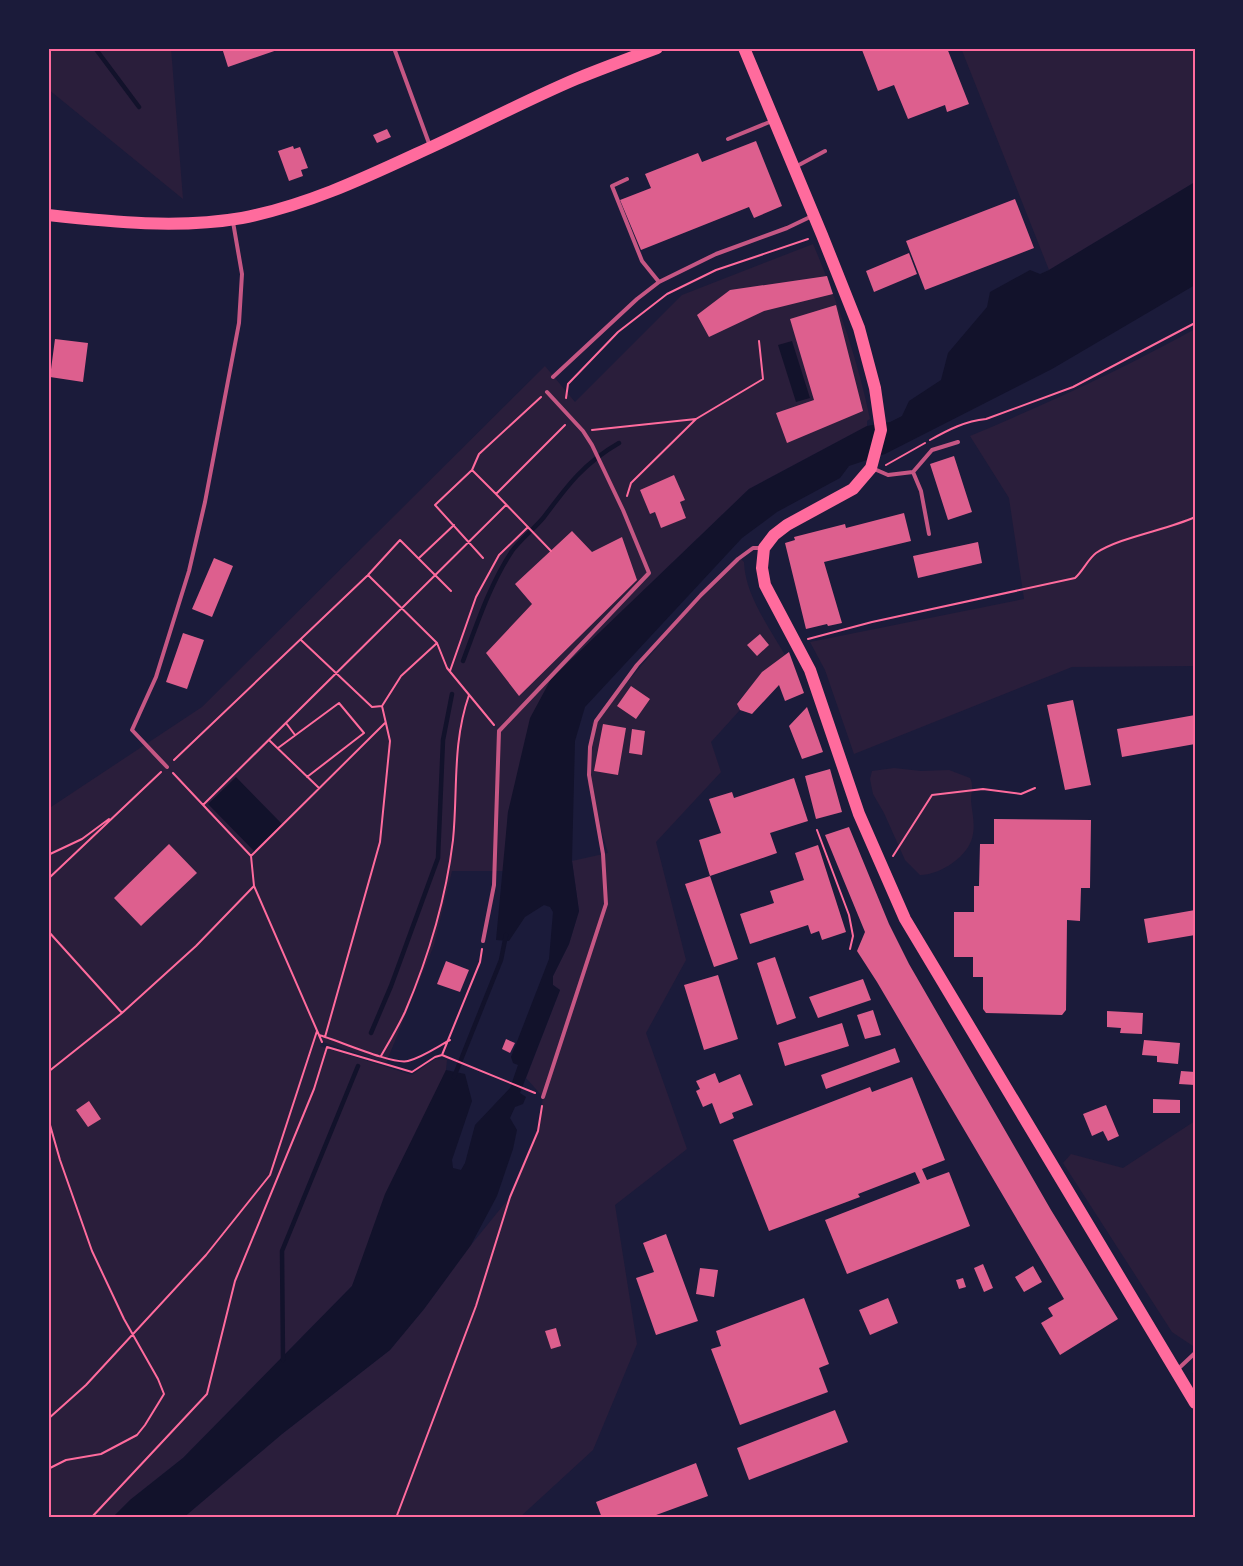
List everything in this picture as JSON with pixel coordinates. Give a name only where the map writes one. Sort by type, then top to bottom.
[{"type":"main road","points":[[48,215],[125,224],[186,224],[233,219],[297,204],[327,194],[431,148],[575,80],[657,48]]},
{"type":"main road","points":[[744,48],[859,328],[875,388],[881,430],[871,468],[853,489],[787,525],[774,535],[764,548],[762,568],[765,585],[820,693],[859,814],[905,919],[1195,1403]]},
{"type":"lane","points":[[394,48],[431,148]]},
{"type":"lane","points":[[728,139],[773,121]]},
{"type":"lane","points":[[793,167],[825,151]]},
{"type":"lane","points":[[627,179],[612,186],[642,261],[659,282]]},
{"type":"lane","points":[[553,377],[637,299],[659,282],[716,254],[787,228],[814,215]]},
{"type":"lane","points":[[166,767],[132,730],[156,677],[189,571],[205,502],[239,323],[242,274],[233,219]]},
{"type":"lane","points":[[483,941],[494,885],[499,731],[649,573],[623,510],[592,445],[584,431],[571,420],[547,392]]},
{"type":"lane","points":[[871,468],[888,475],[913,472],[932,450],[958,442]]},
{"type":"lane","points":[[913,472],[921,491],[929,534]]},
{"type":"lane","points":[[543,1097],[606,904],[603,854],[589,775],[590,747],[596,722],[637,665],[701,595],[738,559],[753,548],[764,548]]},
{"type":"lane","points":[[1176,1371],[1195,1353]]},
{"type":"path","points":[[564,411],[568,384],[618,332],[667,294],[716,270],[822,235]]},
{"type":"path","points":[[871,468],[885,466],[955,427],[986,419],[1073,387],[1195,323]]},
{"type":"path","points":[[623,510],[631,483],[696,419],[763,379],[759,341]]},
{"type":"path","points":[[483,558],[435,505],[472,470],[479,454],[547,392]]},
{"type":"path","points":[[584,431],[696,419]]},
{"type":"path","points":[[496,494],[571,420]]},
{"type":"path","points":[[472,470],[551,550]]},
{"type":"path","points":[[203,805],[506,505]]},
{"type":"path","points":[[797,644],[872,622],[1075,578],[1095,554],[1119,543],[1195,518]]},
{"type":"path","points":[[419,558],[454,525]]},
{"type":"path","points":[[450,671],[476,597],[499,555],[528,527]]},
{"type":"path","points":[[48,879],[368,575],[400,540],[451,591]]},
{"type":"path","points":[[368,575],[437,643],[450,671],[499,731]]},
{"type":"path","points":[[301,639],[372,707],[382,706]]},
{"type":"path","points":[[325,1037],[380,842],[390,741],[382,706],[401,676],[437,643]]},
{"type":"path","points":[[381,1056],[405,1013],[427,953],[445,890],[455,809],[456,748],[462,716],[470,695]]},
{"type":"path","points":[[278,748],[339,703],[364,733],[307,777]]},
{"type":"path","points":[[250,856],[386,722]]},
{"type":"path","points":[[286,723],[296,735]]},
{"type":"path","points":[[269,740],[319,788]]},
{"type":"path","points":[[166,767],[250,856],[254,886],[322,1042]]},
{"type":"path","points":[[883,871],[932,795],[983,789],[1022,794],[1035,788]]},
{"type":"path","points":[[48,855],[82,839],[120,809]]},
{"type":"path","points":[[817,830],[849,915],[853,936],[850,949]]},
{"type":"path","points":[[48,1072],[122,1013],[196,946],[254,886]]},
{"type":"path","points":[[48,931],[122,1013]]},
{"type":"path","points":[[442,1055],[480,962],[483,941]]},
{"type":"path","points":[[48,1419],[86,1384],[206,1255],[270,1175],[317,1030]]},
{"type":"path","points":[[319,1035],[405,1062],[450,1040]]},
{"type":"path","points":[[91,1518],[207,1394],[235,1281],[314,1089],[327,1047],[412,1072],[442,1055],[543,1097],[538,1131],[510,1197],[476,1306],[396,1518]]},
{"type":"path","points":[[48,1118],[92,1251],[164,1394],[137,1435],[101,1454],[66,1460],[48,1469]]},
{"type":"shaded area","points":[[48,48],[171,48],[183,199],[48,89]]},
{"type":"shaded area","points":[[961,48],[1195,48],[1195,182],[1049,270]]},
{"type":"shaded area","points":[[1195,182],[1195,285],[1052,369],[885,454],[849,466],[840,478],[777,512],[742,538],[585,707],[575,741],[572,861],[579,911],[569,944],[553,976],[553,985],[560,990],[520,1093],[526,1097],[523,1104],[515,1107],[510,1118],[517,1130],[513,1149],[497,1196],[471,1245],[424,1309],[390,1350],[282,1434],[183,1518],[112,1518],[130,1500],[183,1458],[352,1286],[385,1194],[446,1070],[465,1074],[472,1101],[452,1160],[453,1168],[461,1170],[475,1125],[510,1088],[518,1065],[513,1063],[511,1057],[549,959],[553,912],[550,907],[544,905],[525,917],[509,941],[496,940],[508,812],[530,718],[551,679],[749,489],[867,426],[890,422],[902,416],[909,401],[941,380],[948,353],[987,307],[990,292],[1030,270],[1040,274],[1049,270]]},
{"type":"shaded area","points":[[813,244],[853,352],[870,419],[867,421],[867,426],[749,489],[551,679],[508,812],[504,871],[452,871],[434,945],[386,1063],[323,1042],[320,1046],[412,1075],[435,1059],[447,1060],[446,1070],[352,1286],[183,1458],[130,1500],[112,1518],[48,1518],[48,809],[202,707],[545,366],[575,402],[682,295]]},
{"type":"shaded area","points":[[1195,329],[1195,666],[1072,667],[854,754],[825,670],[810,642],[1024,599],[1009,498],[970,436],[1084,386]]},
{"type":"shaded area","points":[[792,341],[810,398],[796,402],[778,345]]},
{"type":"shaded area","points":[[741,559],[744,562],[745,574],[753,599],[785,655],[762,673],[737,703],[740,710],[711,742],[721,772],[656,842],[686,960],[646,1033],[687,1149],[615,1205],[637,1344],[593,1450],[519,1518],[183,1518],[282,1434],[390,1350],[510,1197],[538,1131],[543,1097],[526,1078],[560,990],[553,985],[553,976],[569,944],[579,911],[572,861],[608,853],[588,785],[592,723],[690,609]]},
{"type":"shaded area","points":[[894,768],[921,771],[949,770],[970,778],[974,822],[971,842],[960,857],[945,868],[920,875],[905,860],[873,794],[870,779],[872,771]]},
{"type":"shaded area","points":[[236,777],[282,824],[254,851],[208,804]]},
{"type":"shaded area","points":[[1195,1121],[1195,1376],[1192,1372],[1193,1346],[1172,1332],[1063,1163],[1071,1154],[1123,1168]]},
{"type":"building","points":[[222,48],[283,48],[228,67]]},
{"type":"building","points":[[868,48],[947,48],[969,104],[947,112],[945,105],[908,119],[894,85],[878,91],[862,50]]},
{"type":"building","points":[[387,129],[391,137],[377,143],[373,135]]},
{"type":"building","points":[[756,141],[782,206],[754,218],[749,207],[641,250],[620,200],[651,188],[645,174],[698,153],[702,162]]},
{"type":"building","points":[[293,146],[294,149],[300,147],[308,168],[301,170],[303,176],[289,181],[278,151]]},
{"type":"building","points":[[1015,199],[1034,248],[925,290],[906,241]]},
{"type":"building","points":[[909,253],[917,274],[874,292],[866,271]]},
{"type":"building","points":[[827,276],[833,294],[764,311],[709,337],[697,315],[730,290]]},
{"type":"building","points":[[836,305],[863,411],[787,443],[776,413],[814,400],[790,319]]},
{"type":"building","points":[[55,339],[88,343],[83,382],[50,377]]},
{"type":"building","points":[[954,456],[972,512],[948,520],[930,464]]},
{"type":"building","points":[[674,475],[685,500],[680,502],[686,518],[661,528],[655,512],[650,514],[640,490]]},
{"type":"building","points":[[904,513],[911,541],[824,562],[842,623],[806,629],[785,543],[795,540],[794,537],[845,524],[846,528]]},
{"type":"building","points":[[572,531],[592,552],[622,537],[637,580],[519,696],[486,653],[532,604],[515,584]]},
{"type":"building","points":[[978,542],[982,563],[918,578],[913,556]]},
{"type":"building","points":[[214,558],[233,566],[212,617],[192,609]]},
{"type":"building","points":[[183,633],[204,640],[187,689],[166,682]]},
{"type":"building","points":[[760,634],[769,645],[757,656],[747,645]]},
{"type":"building","points":[[789,652],[804,693],[785,701],[779,685],[752,714],[740,710],[737,704],[762,672]]},
{"type":"building","points":[[631,686],[650,699],[636,719],[617,706]]},
{"type":"building","points":[[1073,700],[1091,785],[1065,790],[1047,705]]},
{"type":"building","points":[[807,707],[823,752],[802,759],[789,726]]},
{"type":"building","points":[[1195,715],[1195,744],[1122,757],[1117,729]]},
{"type":"building","points":[[603,724],[626,728],[618,775],[594,771]]},
{"type":"building","points":[[632,729],[645,731],[642,755],[629,753]]},
{"type":"building","points":[[830,769],[842,812],[816,819],[805,776]]},
{"type":"building","points":[[794,778],[808,821],[770,833],[777,853],[710,876],[699,840],[721,833],[709,799],[732,792],[734,798]]},
{"type":"building","points":[[994,819],[1091,820],[1090,888],[1081,888],[1080,921],[1067,920],[1066,1010],[1062,1015],[986,1013],[983,1009],[983,977],[973,977],[973,957],[954,957],[954,912],[974,912],[974,886],[979,886],[980,844],[994,844]]},
{"type":"building","points":[[849,827],[889,924],[909,964],[1051,1210],[1118,1319],[1060,1355],[1041,1323],[1053,1316],[1048,1308],[1064,1299],[857,951],[865,932],[825,835]]},
{"type":"building","points":[[169,844],[197,873],[141,926],[114,898]]},
{"type":"building","points":[[818,845],[846,932],[822,940],[819,931],[811,934],[808,925],[750,944],[740,914],[774,903],[770,891],[804,880],[795,853]]},
{"type":"building","points":[[710,876],[738,959],[714,967],[685,884]]},
{"type":"building","points":[[1195,910],[1195,935],[1148,943],[1144,919]]},
{"type":"building","points":[[775,957],[796,1018],[777,1025],[757,963]]},
{"type":"building","points":[[446,961],[469,970],[460,992],[437,984]]},
{"type":"building","points":[[718,975],[738,1039],[704,1050],[684,985]]},
{"type":"building","points":[[863,979],[871,1000],[818,1018],[809,997]]},
{"type":"building","points":[[873,1010],[881,1035],[865,1039],[857,1015]]},
{"type":"building","points":[[1107,1011],[1143,1013],[1142,1034],[1120,1033],[1121,1028],[1107,1027]]},
{"type":"building","points":[[842,1023],[849,1046],[785,1066],[778,1043]]},
{"type":"building","points":[[506,1039],[515,1043],[510,1053],[502,1049]]},
{"type":"building","points":[[1144,1040],[1180,1043],[1178,1064],[1157,1062],[1157,1056],[1142,1055]]},
{"type":"building","points":[[895,1048],[900,1062],[826,1089],[821,1075]]},
{"type":"building","points":[[1181,1071],[1195,1072],[1195,1085],[1179,1084]]},
{"type":"building","points":[[715,1073],[719,1083],[740,1074],[753,1105],[732,1113],[734,1118],[720,1124],[712,1103],[703,1107],[696,1091],[700,1089],[696,1081]]},
{"type":"building","points":[[912,1077],[945,1160],[922,1169],[927,1180],[949,1172],[970,1226],[847,1274],[825,1220],[920,1183],[915,1172],[858,1194],[860,1197],[769,1231],[733,1140],[870,1087],[872,1092]]},
{"type":"building","points":[[1153,1099],[1180,1100],[1180,1113],[1153,1113]]},
{"type":"building","points":[[89,1101],[101,1119],[88,1127],[76,1110]]},
{"type":"building","points":[[1106,1105],[1119,1136],[1108,1141],[1103,1131],[1092,1136],[1083,1114]]},
{"type":"building","points":[[666,1234],[698,1321],[656,1335],[636,1278],[654,1272],[643,1243]]},
{"type":"building","points":[[983,1264],[993,1288],[984,1292],[974,1268]]},
{"type":"building","points":[[1033,1266],[1042,1282],[1024,1292],[1015,1277]]},
{"type":"building","points":[[700,1268],[718,1270],[714,1297],[696,1294]]},
{"type":"building","points":[[963,1278],[966,1287],[959,1289],[956,1280]]},
{"type":"building","points":[[804,1298],[829,1364],[819,1368],[828,1392],[740,1425],[711,1349],[721,1346],[716,1331]]},
{"type":"building","points":[[888,1298],[898,1323],[870,1335],[859,1310]]},
{"type":"building","points":[[556,1328],[561,1346],[551,1349],[545,1331]]},
{"type":"building","points":[[835,1410],[848,1442],[749,1480],[737,1448]]},
{"type":"building","points":[[696,1463],[708,1496],[648,1518],[602,1518],[596,1502]]},
{"type":"waterway","points":[[95,48],[139,107]]},
{"type":"waterway","points":[[463,661],[491,591],[512,551],[544,517],[577,476],[619,443]]},
{"type":"waterway","points":[[371,1033],[391,986],[438,858],[443,740],[452,694]]},
{"type":"waterway","points":[[454,1077],[501,960],[506,935]]},
{"type":"waterway","points":[[283,1360],[282,1251],[358,1066]]}]
